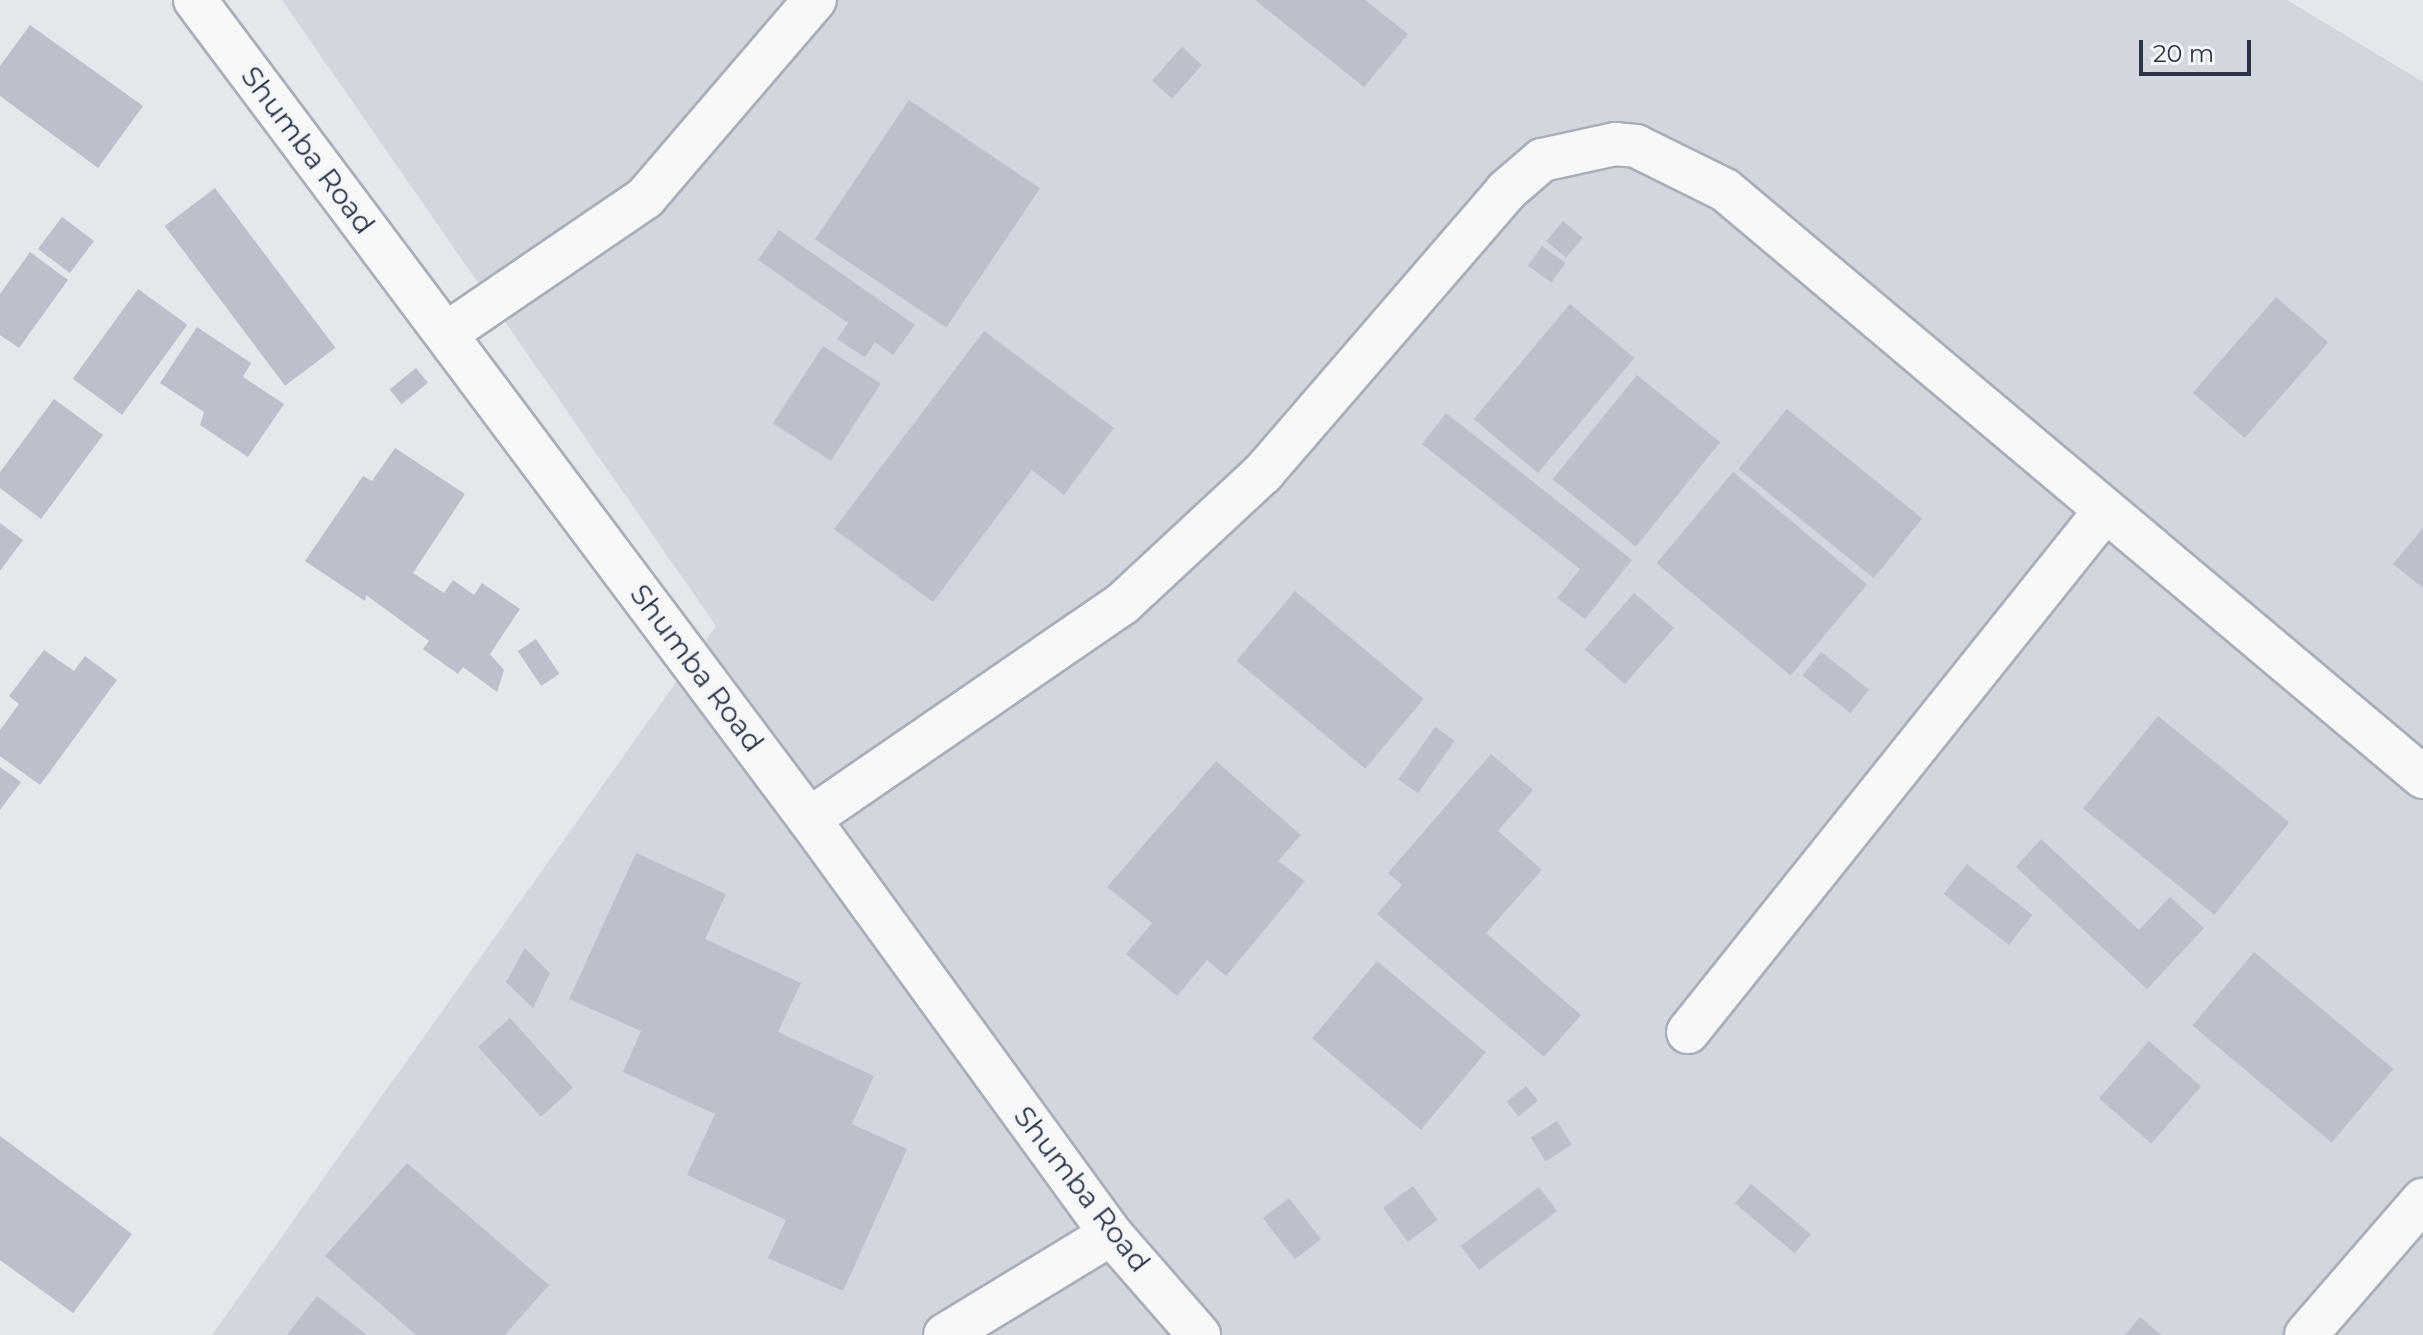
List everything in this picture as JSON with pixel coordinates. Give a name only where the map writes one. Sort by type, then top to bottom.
[{"type":"street","name":"Shumba Road","points":[[195,0],[809,819],[1111,1234],[1199,1335]]},
{"type":"street","points":[[447,333],[645,198],[815,0]]},
{"type":"street","points":[[809,819],[1123,603],[1263,473],[1506,191],[1542,160],[1568,151],[1636,146],[1725,190],[1827,271],[2105,511],[2423,777]]},
{"type":"street","points":[[1688,1032],[2105,511]]},
{"type":"street","points":[[2306,1335],[2423,1200]]},
{"type":"street","points":[[945,1335],[1111,1234]]},
{"type":"shaded area","points":[[282,0],[2287,0],[2423,82],[2423,1335],[212,1335],[716,626]]},
{"type":"building","points":[[1255,0],[1365,0],[1408,34],[1364,87]]},
{"type":"building","points":[[30,25],[143,106],[98,168],[0,96],[0,66]]},
{"type":"building","points":[[1182,47],[1202,65],[1172,99],[1152,80]]},
{"type":"building","points":[[909,100],[1040,188],[946,328],[815,239]]},
{"type":"building","points":[[215,188],[335,348],[285,386],[165,226]]},
{"type":"building","points":[[62,217],[94,241],[70,273],[38,249]]},
{"type":"building","points":[[1563,221],[1583,238],[1566,258],[1546,241]]},
{"type":"building","points":[[779,230],[915,325],[893,355],[875,342],[865,357],[837,339],[848,323],[758,260]]},
{"type":"building","points":[[1542,246],[1565,263],[1551,282],[1528,265]]},
{"type":"building","points":[[30,252],[68,280],[19,348],[0,335],[0,294]]},
{"type":"building","points":[[138,289],[187,325],[122,415],[73,379]]},
{"type":"building","points":[[2276,297],[2328,342],[2245,438],[2193,393]]},
{"type":"building","points":[[1570,304],[1634,358],[1538,473],[1474,419]]},
{"type":"building","points":[[197,327],[251,363],[243,377],[284,404],[248,457],[200,425],[204,412],[160,383]]},
{"type":"building","points":[[984,331],[1114,428],[1064,495],[1032,470],[933,602],[834,529]]},
{"type":"building","points":[[823,346],[881,384],[831,461],[773,423]]},
{"type":"building","points":[[416,368],[428,383],[402,404],[390,389]]},
{"type":"building","points":[[1637,375],[1720,442],[1636,546],[1553,479]]},
{"type":"building","points":[[54,399],[103,435],[41,519],[0,488],[0,472]]},
{"type":"building","points":[[1787,409],[1922,519],[1874,578],[1739,469]]},
{"type":"building","points":[[1446,413],[1632,560],[1585,619],[1557,598],[1580,569],[1422,444]]},
{"type":"building","points":[[395,448],[465,494],[413,573],[444,593],[453,580],[474,595],[482,583],[520,609],[490,654],[504,670],[497,692],[463,667],[458,674],[423,649],[429,641],[366,595],[365,601],[305,561],[363,476],[372,481]]},
{"type":"building","points":[[1733,472],[1867,584],[1791,676],[1657,563]]},
{"type":"building","points":[[0,523],[23,540],[0,571]]},
{"type":"building","points":[[2423,528],[2423,588],[2393,564]]},
{"type":"building","points":[[1295,591],[1424,699],[1365,769],[1237,661]]},
{"type":"building","points":[[1634,593],[1674,628],[1625,684],[1585,650]]},
{"type":"building","points":[[536,639],[559,674],[541,686],[518,651]]},
{"type":"building","points":[[44,650],[74,671],[85,656],[117,680],[40,785],[0,756],[0,730],[19,704],[9,696]]},
{"type":"building","points":[[1821,652],[1869,690],[1851,713],[1803,676]]},
{"type":"building","points":[[2158,716],[2289,822],[2214,915],[2083,808]]},
{"type":"building","points":[[1435,727],[1455,741],[1418,793],[1398,779]]},
{"type":"building","points":[[1491,754],[1533,790],[1498,831],[1542,870],[1486,933],[1581,1015],[1544,1057],[1377,914],[1402,885],[1388,873]]},
{"type":"building","points":[[1216,761],[1301,835],[1278,861],[1305,881],[1226,976],[1207,960],[1177,996],[1126,954],[1152,923],[1107,887]]},
{"type":"building","points":[[0,767],[21,782],[0,810]]},
{"type":"building","points":[[2041,839],[2139,930],[2170,897],[2204,928],[2147,989],[2016,867]]},
{"type":"building","points":[[636,853],[726,894],[705,939],[801,983],[778,1032],[874,1076],[852,1124],[907,1149],[843,1291],[768,1258],[786,1220],[687,1175],[715,1114],[623,1072],[641,1031],[569,999]]},
{"type":"building","points":[[1967,864],[2032,915],[2009,945],[1944,894]]},
{"type":"building","points":[[525,948],[550,973],[533,1008],[506,982]]},
{"type":"building","points":[[2254,952],[2393,1069],[2332,1143],[2192,1026]]},
{"type":"building","points":[[1377,961],[1486,1052],[1421,1130],[1312,1038]]},
{"type":"building","points":[[510,1018],[573,1088],[541,1117],[478,1047]]},
{"type":"building","points":[[2149,1041],[2201,1086],[2151,1144],[2099,1098]]},
{"type":"building","points":[[1526,1086],[1538,1101],[1519,1116],[1507,1102]]},
{"type":"building","points":[[1557,1121],[1572,1145],[1546,1161],[1531,1137]]},
{"type":"building","points":[[0,1136],[132,1234],[73,1313],[0,1260]]},
{"type":"building","points":[[407,1163],[549,1285],[505,1335],[416,1335],[325,1256]]},
{"type":"building","points":[[1751,1184],[1811,1234],[1795,1253],[1735,1203]]},
{"type":"building","points":[[1413,1186],[1438,1220],[1408,1242],[1383,1208]]},
{"type":"building","points":[[1539,1187],[1557,1211],[1479,1270],[1461,1246]]},
{"type":"building","points":[[1289,1198],[1321,1239],[1295,1259],[1263,1218]]},
{"type":"building","points":[[317,1296],[367,1335],[287,1335]]},
{"type":"building","points":[[2140,1317],[2161,1335],[2125,1335]]}]
